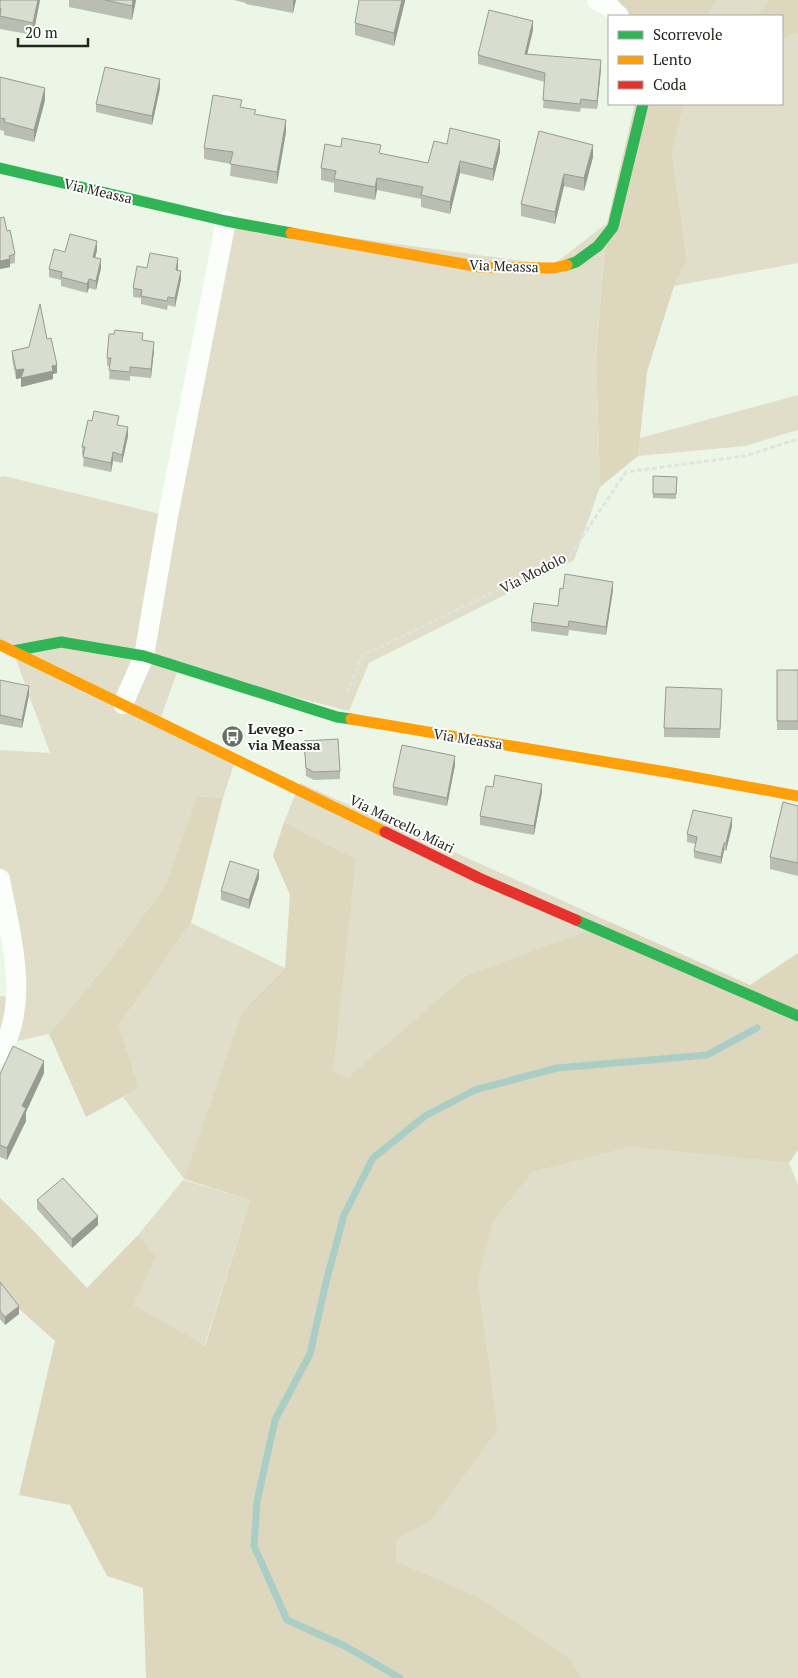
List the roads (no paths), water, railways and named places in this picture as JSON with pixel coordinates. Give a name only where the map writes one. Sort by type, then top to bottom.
[{"type":"street","points":[[597,0],[611,8],[618,15]]},
{"type":"street","name":"Via Meassa","points":[[0,168],[226,221],[480,267],[554,268],[576,262],[598,246],[613,227],[644,105]]},
{"type":"street","points":[[123,704],[144,656],[168,516],[226,221]]},
{"type":"street","name":"Via Meassa","points":[[13,651],[61,642],[144,656],[337,717],[672,772],[798,796]]},
{"type":"street","name":"Via Marcello Miari","points":[[0,645],[479,878],[798,1016]]},
{"type":"street","points":[[0,879],[14,958],[16,998],[14,1017],[0,1054]]},
{"type":"waterway","points":[[400,1678],[345,1646],[287,1620],[254,1546],[257,1502],[275,1420],[310,1354],[326,1282],[344,1215],[373,1158],[425,1116],[475,1090],[557,1068],[707,1055],[757,1028]]},
{"type":"place","name":"Levego - via Meassa","points":[[232,737]]}]
